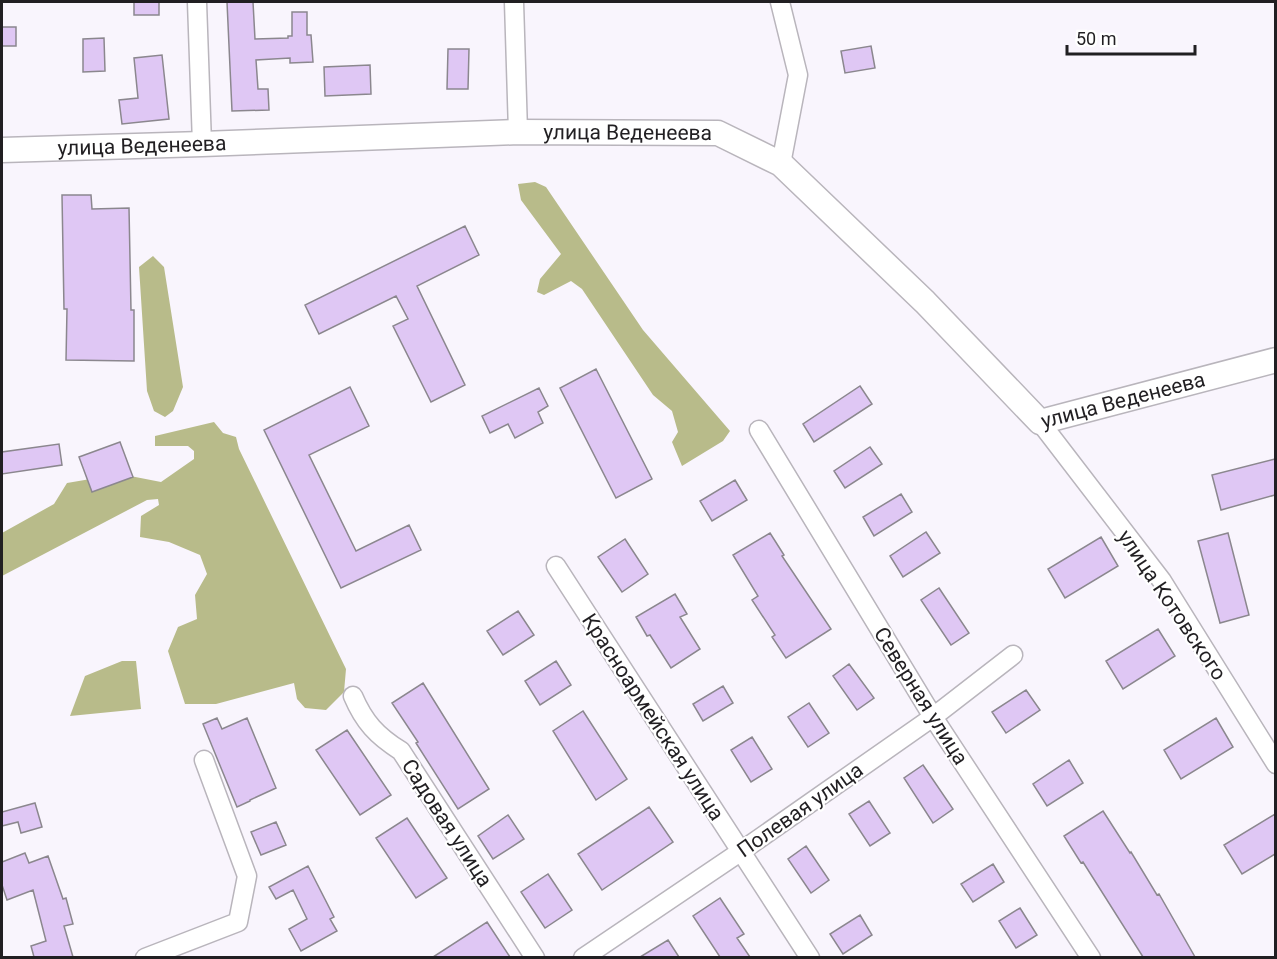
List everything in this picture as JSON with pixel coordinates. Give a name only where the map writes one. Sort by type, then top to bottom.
[{"type":"main road","name":"улица Веденеева","points":[[2,150],[518,132],[718,133],[781,164],[925,302],[1040,422],[1275,360]]},
{"type":"street","points":[[197,2],[202,144]]},
{"type":"street","points":[[514,2],[518,132]]},
{"type":"street","points":[[780,2],[798,75],[781,164]]},
{"type":"street","name":"улица Котовского","points":[[1040,422],[1162,581],[1275,764]]},
{"type":"street","name":"Северная улица","points":[[759,430],[933,717],[1091,957]]},
{"type":"street","name":"Красноармейская улица","points":[[556,566],[810,957]]},
{"type":"street","name":"Полевая улица","points":[[583,957],[740,852],[933,717],[1012,655]]},
{"type":"street","name":"Садовая улица","points":[[353,696],[361,714],[372,729],[390,745],[401,751],[535,957]]},
{"type":"street","points":[[145,957],[238,922],[247,876],[204,760]]},
{"type":"green space","points":[[535,182],[546,187],[643,330],[730,431],[723,441],[682,466],[672,442],[678,432],[672,411],[653,395],[582,289],[571,281],[544,295],[537,292],[540,279],[561,254],[521,200],[518,184]]},
{"type":"green space","points":[[153,256],[164,267],[183,387],[173,411],[165,417],[154,411],[147,391],[139,267]]},
{"type":"green space","points":[[214,422],[223,433],[236,437],[239,449],[346,669],[344,692],[326,710],[305,708],[297,699],[294,683],[216,704],[185,704],[168,651],[178,627],[197,619],[195,595],[207,574],[200,555],[169,542],[140,537],[141,516],[159,505],[158,499],[147,500],[2,576],[2,533],[54,504],[67,483],[120,474],[161,482],[194,459],[194,451],[188,446],[155,446],[155,436]]},
{"type":"green space","points":[[122,661],[136,661],[141,709],[70,716],[85,676]]},
{"type":"building","points":[[134,2],[159,2],[159,15],[134,15]]},
{"type":"building","points":[[227,2],[253,2],[255,39],[292,36],[292,12],[307,12],[307,35],[311,35],[313,62],[290,63],[290,58],[256,60],[258,89],[268,89],[269,110],[232,111]]},
{"type":"building","points":[[2,27],[16,27],[16,46],[2,46]]},
{"type":"building","points":[[104,38],[105,71],[83,72],[83,39]]},
{"type":"building","points":[[871,46],[875,68],[845,73],[841,51]]},
{"type":"building","points":[[448,49],[469,49],[468,89],[447,89]]},
{"type":"building","points":[[162,55],[169,119],[122,124],[119,100],[138,98],[134,58]]},
{"type":"building","points":[[370,65],[371,94],[325,96],[324,67]]},
{"type":"building","points":[[62,195],[91,195],[92,209],[129,208],[134,361],[66,360],[67,309],[64,309]]},
{"type":"building","points":[[465,226],[479,255],[417,286],[465,385],[431,402],[393,326],[408,319],[396,296],[319,334],[305,305]]},
{"type":"building","points":[[596,369],[652,479],[616,498],[560,388]]},
{"type":"building","points":[[860,386],[872,404],[814,442],[803,424]]},
{"type":"building","points":[[350,387],[369,426],[309,455],[356,551],[409,525],[421,550],[341,588],[264,430]]},
{"type":"building","points":[[539,388],[548,406],[538,412],[543,423],[515,438],[508,424],[490,433],[482,416]]},
{"type":"building","points":[[120,442],[133,477],[92,492],[79,457]]},
{"type":"building","points":[[59,444],[62,465],[2,474],[2,452]]},
{"type":"building","points":[[870,447],[882,464],[845,488],[834,471]]},
{"type":"building","points":[[1275,459],[1275,495],[1221,510],[1212,475]]},
{"type":"building","points":[[735,480],[747,500],[712,521],[700,501]]},
{"type":"building","points":[[901,494],[912,512],[874,536],[863,517]]},
{"type":"building","points":[[926,532],[940,553],[903,577],[890,556]]},
{"type":"building","points":[[770,533],[784,555],[782,556],[831,629],[786,658],[772,637],[775,635],[752,600],[758,596],[733,555]]},
{"type":"building","points":[[1228,533],[1249,615],[1220,623],[1198,541]]},
{"type":"building","points":[[1101,537],[1118,566],[1065,598],[1048,569]]},
{"type":"building","points":[[625,539],[648,574],[622,592],[598,557]]},
{"type":"building","points":[[939,588],[969,633],[951,645],[921,600]]},
{"type":"building","points":[[675,594],[687,614],[680,617],[700,649],[671,668],[636,617]]},
{"type":"building","points":[[518,611],[534,635],[503,655],[487,631]]},
{"type":"building","points":[[1158,629],[1175,656],[1123,689],[1106,661]]},
{"type":"building","points":[[556,661],[571,685],[540,705],[525,681]]},
{"type":"building","points":[[849,664],[874,698],[857,710],[833,676]]},
{"type":"building","points":[[423,683],[489,789],[458,809],[392,703]]},
{"type":"building","points":[[723,686],[733,703],[703,721],[693,704]]},
{"type":"building","points":[[1026,690],[1040,710],[1006,733],[992,712]]},
{"type":"building","points":[[809,703],[829,733],[808,747],[788,717]]},
{"type":"building","points":[[583,711],[627,779],[596,800],[553,731]]},
{"type":"building","points":[[217,718],[222,729],[247,718],[276,788],[237,807],[203,724]]},
{"type":"building","points":[[1216,718],[1233,747],[1181,779],[1164,750]]},
{"type":"building","points":[[347,730],[391,795],[360,815],[316,750]]},
{"type":"building","points":[[752,737],[772,769],[751,782],[731,750]]},
{"type":"building","points":[[1069,760],[1083,783],[1047,806],[1033,784]]},
{"type":"building","points":[[923,765],[953,809],[933,823],[904,778]]},
{"type":"building","points":[[869,801],[890,833],[870,846],[849,814]]},
{"type":"building","points":[[35,803],[42,827],[21,833],[18,822],[2,826],[2,812]]},
{"type":"building","points":[[649,807],[673,842],[602,890],[578,854]]},
{"type":"building","points":[[1103,811],[1157,895],[1159,894],[1195,957],[1143,957],[1083,862],[1081,863],[1064,836]]},
{"type":"building","points":[[1275,814],[1275,854],[1242,874],[1224,845]]},
{"type":"building","points":[[508,815],[524,839],[493,859],[478,836]]},
{"type":"building","points":[[407,818],[447,878],[416,898],[376,838]]},
{"type":"building","points":[[276,822],[286,845],[261,855],[251,832]]},
{"type":"building","points":[[806,846],[829,880],[811,893],[788,859]]},
{"type":"building","points":[[25,853],[29,863],[48,856],[63,899],[66,898],[73,924],[64,926],[73,957],[34,957],[31,946],[46,941],[33,890],[7,900],[2,885],[2,862]]},
{"type":"building","points":[[993,864],[1004,882],[973,902],[961,884]]},
{"type":"building","points":[[308,866],[334,917],[330,919],[337,931],[301,951],[289,929],[307,919],[293,890],[276,899],[269,887]]},
{"type":"building","points":[[548,874],[572,910],[545,928],[521,892]]},
{"type":"building","points":[[720,898],[744,934],[737,938],[750,957],[720,957],[693,916]]},
{"type":"building","points":[[1020,908],[1037,935],[1016,948],[999,921]]},
{"type":"building","points":[[860,915],[872,935],[843,954],[830,934]]},
{"type":"building","points":[[487,922],[510,957],[433,957]]},
{"type":"building","points":[[668,940],[679,957],[640,957]]}]
